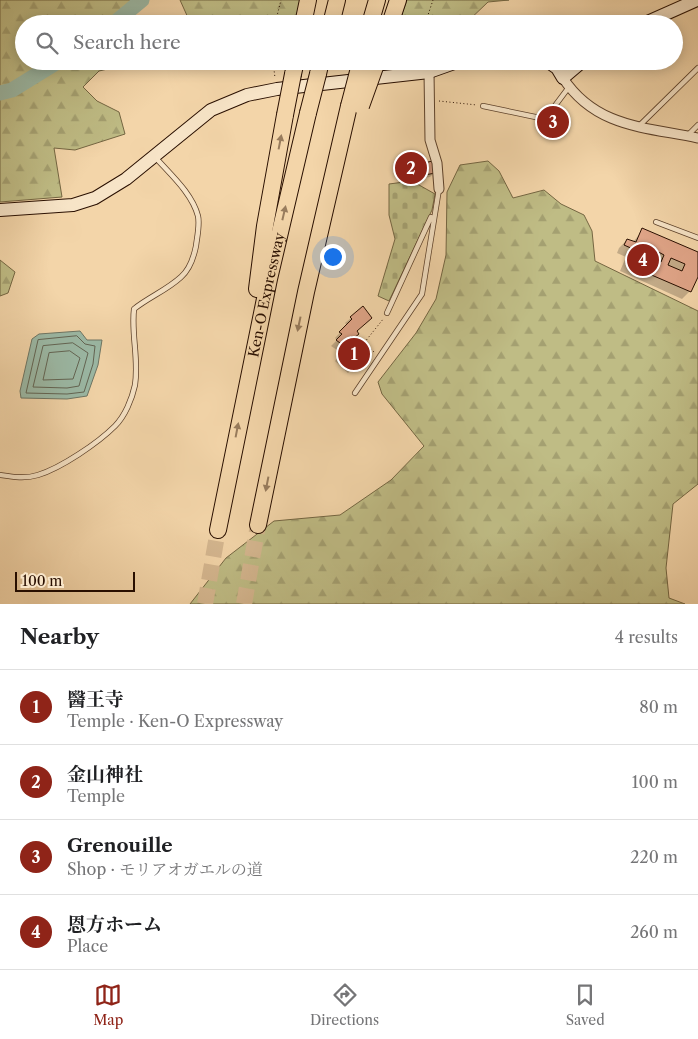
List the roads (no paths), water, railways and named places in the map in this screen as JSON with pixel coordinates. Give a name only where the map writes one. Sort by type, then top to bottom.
[{"type":"highway","points":[[305,15],[308,0]]},
{"type":"highway","points":[[333,15],[337,0]]},
{"type":"highway","points":[[373,15],[377,0]]},
{"type":"highway","points":[[393,15],[398,0]]},
{"type":"highway","points":[[243,398],[265,226],[294,70]]},
{"type":"highway","name":"Ken-O Expressway","points":[[218,530],[243,398],[318,70]]},
{"type":"highway","points":[[258,525],[306,292],[366,70]]},
{"type":"street","points":[[663,15],[697,0]]},
{"type":"street","points":[[0,210],[73,205],[95,198],[112,190],[211,110],[247,95],[277,89],[435,70]]},
{"type":"street","points":[[429,72],[430,140],[437,163],[439,189]]},
{"type":"street","points":[[559,74],[579,98],[624,125],[698,138]]},
{"type":"lane","points":[[636,128],[698,68]]},
{"type":"lane","points":[[483,106],[545,120],[559,74]]},
{"type":"lane","points":[[687,136],[698,125]]},
{"type":"lane","points":[[0,475],[20,478],[38,475],[62,463],[92,445],[116,425],[128,407],[134,386],[136,363],[132,322],[134,309],[148,297],[182,276],[191,264],[198,230],[198,216],[184,189],[155,157]]},
{"type":"lane","points":[[355,393],[422,294],[439,189]]},
{"type":"lane","points":[[387,313],[434,211]]},
{"type":"lane","points":[[656,222],[698,238]]},
{"type":"water","points":[[80,331],[87,340],[102,340],[98,365],[87,396],[67,399],[21,398],[20,391],[32,339],[39,334]]},
{"type":"waterway","points":[[124,15],[142,0]]},
{"type":"waterway","points":[[0,93],[12,90],[44,70]]},
{"type":"tunnel","points":[[244,604],[258,525]]},
{"type":"tunnel","points":[[205,604],[218,530]]},
{"type":"place","name":"Grenouille","points":[[553,122]]},
{"type":"place","name":"金山神社","points":[[411,168]]},
{"type":"place","name":"恩方ホーム","points":[[643,260]]},
{"type":"place","name":"醫王寺","points":[[354,354]]}]
